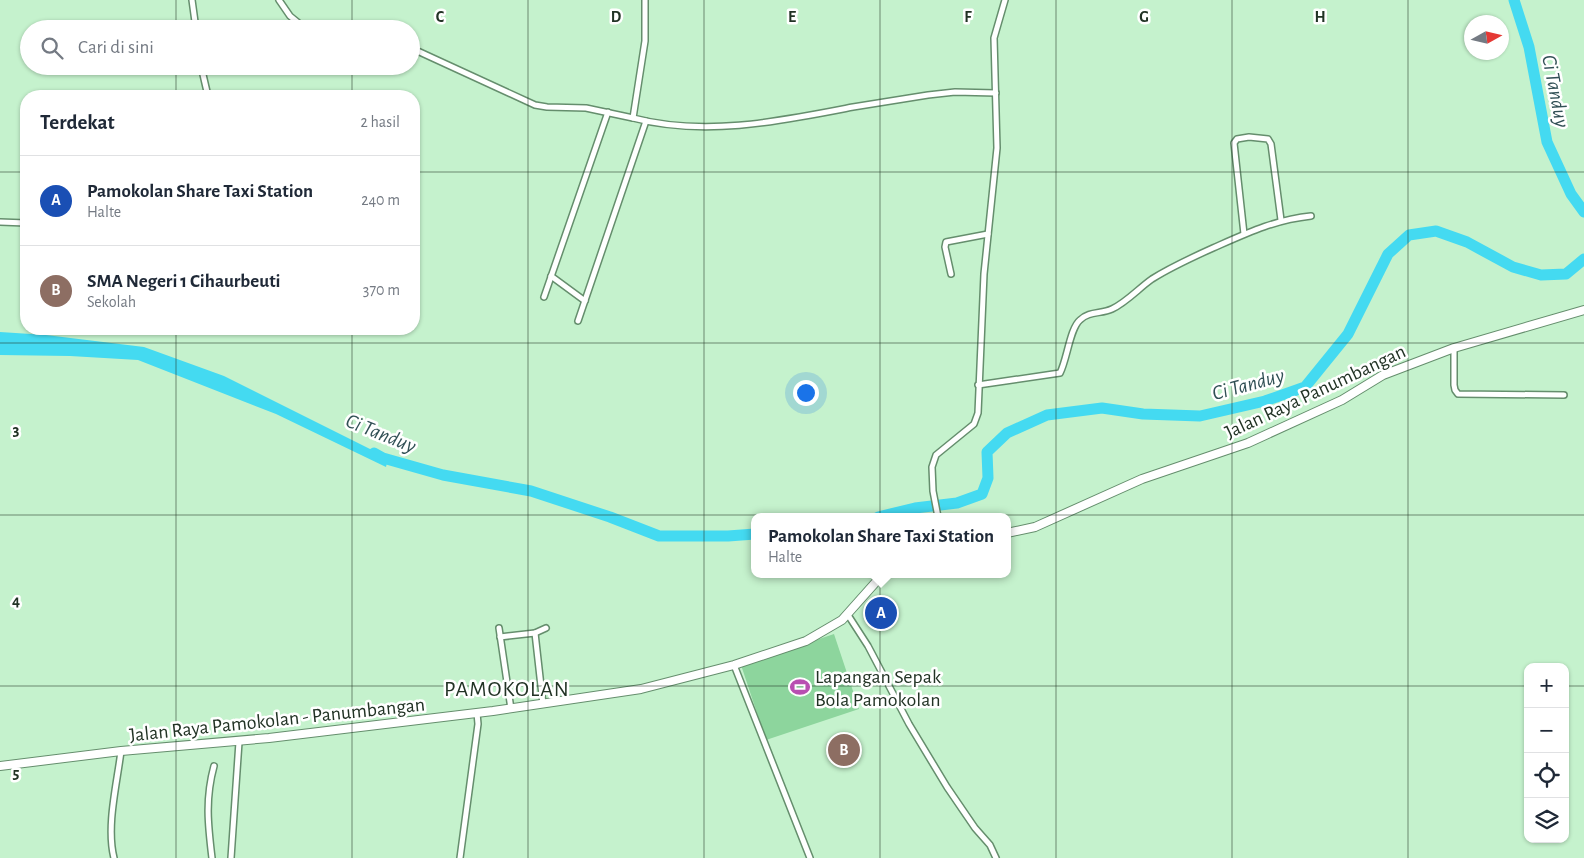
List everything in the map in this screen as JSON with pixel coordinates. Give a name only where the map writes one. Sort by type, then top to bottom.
[{"type":"main road","name":"Jalan Raya Panumbangan","points":[[1011,532],[1034,527],[1142,479],[1248,443],[1342,400],[1383,375],[1454,348],[1584,310]]},
{"type":"main road","name":"Jalan Raya Pamokolan - Panumbangan","points":[[0,766],[121,751],[239,742],[511,709],[641,689],[734,664],[806,641],[824,632],[848,615],[880,578]]},
{"type":"street","points":[[192,0],[195,20]]},
{"type":"street","points":[[279,0],[295,20]]},
{"type":"street","points":[[633,118],[644,41],[645,0]]},
{"type":"street","points":[[937,513],[933,491],[932,467],[936,456],[974,424],[976,420],[984,274],[997,148],[994,38],[1006,0]]},
{"type":"street","points":[[420,52],[535,105],[586,108],[646,121],[702,127],[771,123],[928,95],[955,92],[996,94]]},
{"type":"street","points":[[203,75],[207,90]]},
{"type":"street","points":[[544,297],[608,112]]},
{"type":"street","points":[[578,321],[646,121]]},
{"type":"street","points":[[1244,234],[1234,143],[1237,139],[1249,137],[1269,140],[1281,220]]},
{"type":"street","points":[[978,385],[1060,373],[1079,321],[1089,314],[1112,309],[1152,279],[1244,234],[1281,220],[1311,216]]},
{"type":"street","points":[[0,222],[20,223]]},
{"type":"street","points":[[951,274],[945,247],[946,242],[988,234]]},
{"type":"street","points":[[551,276],[585,300]]},
{"type":"street","points":[[1454,348],[1454,390],[1458,394],[1564,395]]},
{"type":"street","points":[[848,615],[868,646],[909,724],[946,787],[975,828],[990,845],[996,858]]},
{"type":"street","points":[[499,628],[511,709]]},
{"type":"street","points":[[500,637],[535,632],[546,628]]},
{"type":"street","points":[[535,632],[543,704]]},
{"type":"street","points":[[734,664],[810,858]]},
{"type":"street","points":[[460,858],[478,724],[477,713]]},
{"type":"street","points":[[231,858],[239,742]]},
{"type":"street","points":[[114,858],[111,840],[121,751]]},
{"type":"street","points":[[212,858],[207,809],[210,779],[214,766]]},
{"type":"green space","name":"Lapangan Sepak Bola Pamokolan","points":[[834,634],[859,709],[766,740],[741,665]]},
{"type":"water","points":[[0,332],[20,333],[20,335],[46,335],[144,347],[224,376],[388,458],[386,467],[276,414],[138,360],[70,356],[0,355]]},
{"type":"waterway","name":"Ci Tanduy","points":[[1514,0],[1529,47],[1547,142],[1571,194],[1584,212]]},
{"type":"waterway","name":"Ci Tanduy","points":[[894,513],[915,508],[957,503],[982,494],[988,478],[987,452],[1007,433],[1047,415],[1102,408],[1143,414],[1200,416],[1265,401],[1305,387],[1348,334],[1388,254],[1409,235],[1436,231],[1467,242],[1513,267],[1541,275],[1566,274],[1584,259]]},
{"type":"waterway","name":"Ci Tanduy","points":[[374,453],[383,458],[443,475],[531,491],[610,517],[659,536],[751,534]]},
{"type":"place","name":"Pamokolan Share Taxi Station","points":[[881,613]]},
{"type":"place","name":"Lapangan Sepak Bola Pamokolan","points":[[800,687]]},
{"type":"place","name":"SMA Negeri 1 Cihaurbeuti","points":[[844,750]]},
{"type":"district","name":"PAMOKOLAN","points":[[507,688]]}]
